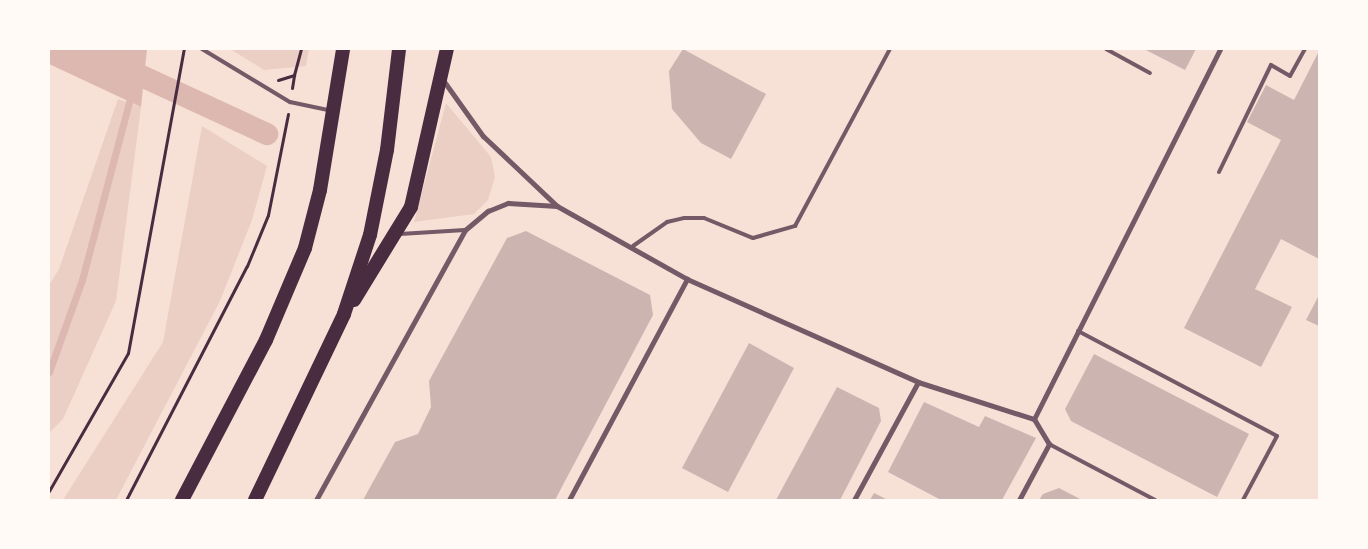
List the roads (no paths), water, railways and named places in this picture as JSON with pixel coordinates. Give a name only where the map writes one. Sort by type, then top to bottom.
[{"type":"highway","points":[[182,500],[287,295],[320,190],[343,49]]},
{"type":"highway","points":[[255,500],[344,314],[370,235],[387,150],[399,49]]},
{"type":"highway","points":[[344,314],[398,234],[411,207],[447,49]]},
{"type":"street","points":[[1034,418],[1220,49]]},
{"type":"street","points":[[441,77],[482,136],[557,206],[633,246],[687,279],[918,382],[1034,418],[1049,444],[1019,500]]},
{"type":"street","points":[[316,500],[465,230],[488,211],[508,203],[557,206]]},
{"type":"street","points":[[569,500],[687,279]]},
{"type":"street","points":[[854,500],[918,382]]},
{"type":"lane","points":[[202,49],[290,102],[334,111]]},
{"type":"lane","points":[[633,246],[667,222],[684,218],[704,218],[753,238],[795,226],[890,49]]},
{"type":"lane","points":[[1106,49],[1150,73]]},
{"type":"lane","points":[[1219,172],[1271,65],[1290,76],[1305,49]]},
{"type":"lane","points":[[398,234],[465,230]]},
{"type":"lane","points":[[1078,331],[1277,436],[1243,500]]},
{"type":"lane","points":[[1049,444],[1155,500]]},
{"type":"waterway","points":[[83,49],[267,134]]},
{"type":"waterway","points":[[49,372],[82,280],[131,95]]}]
